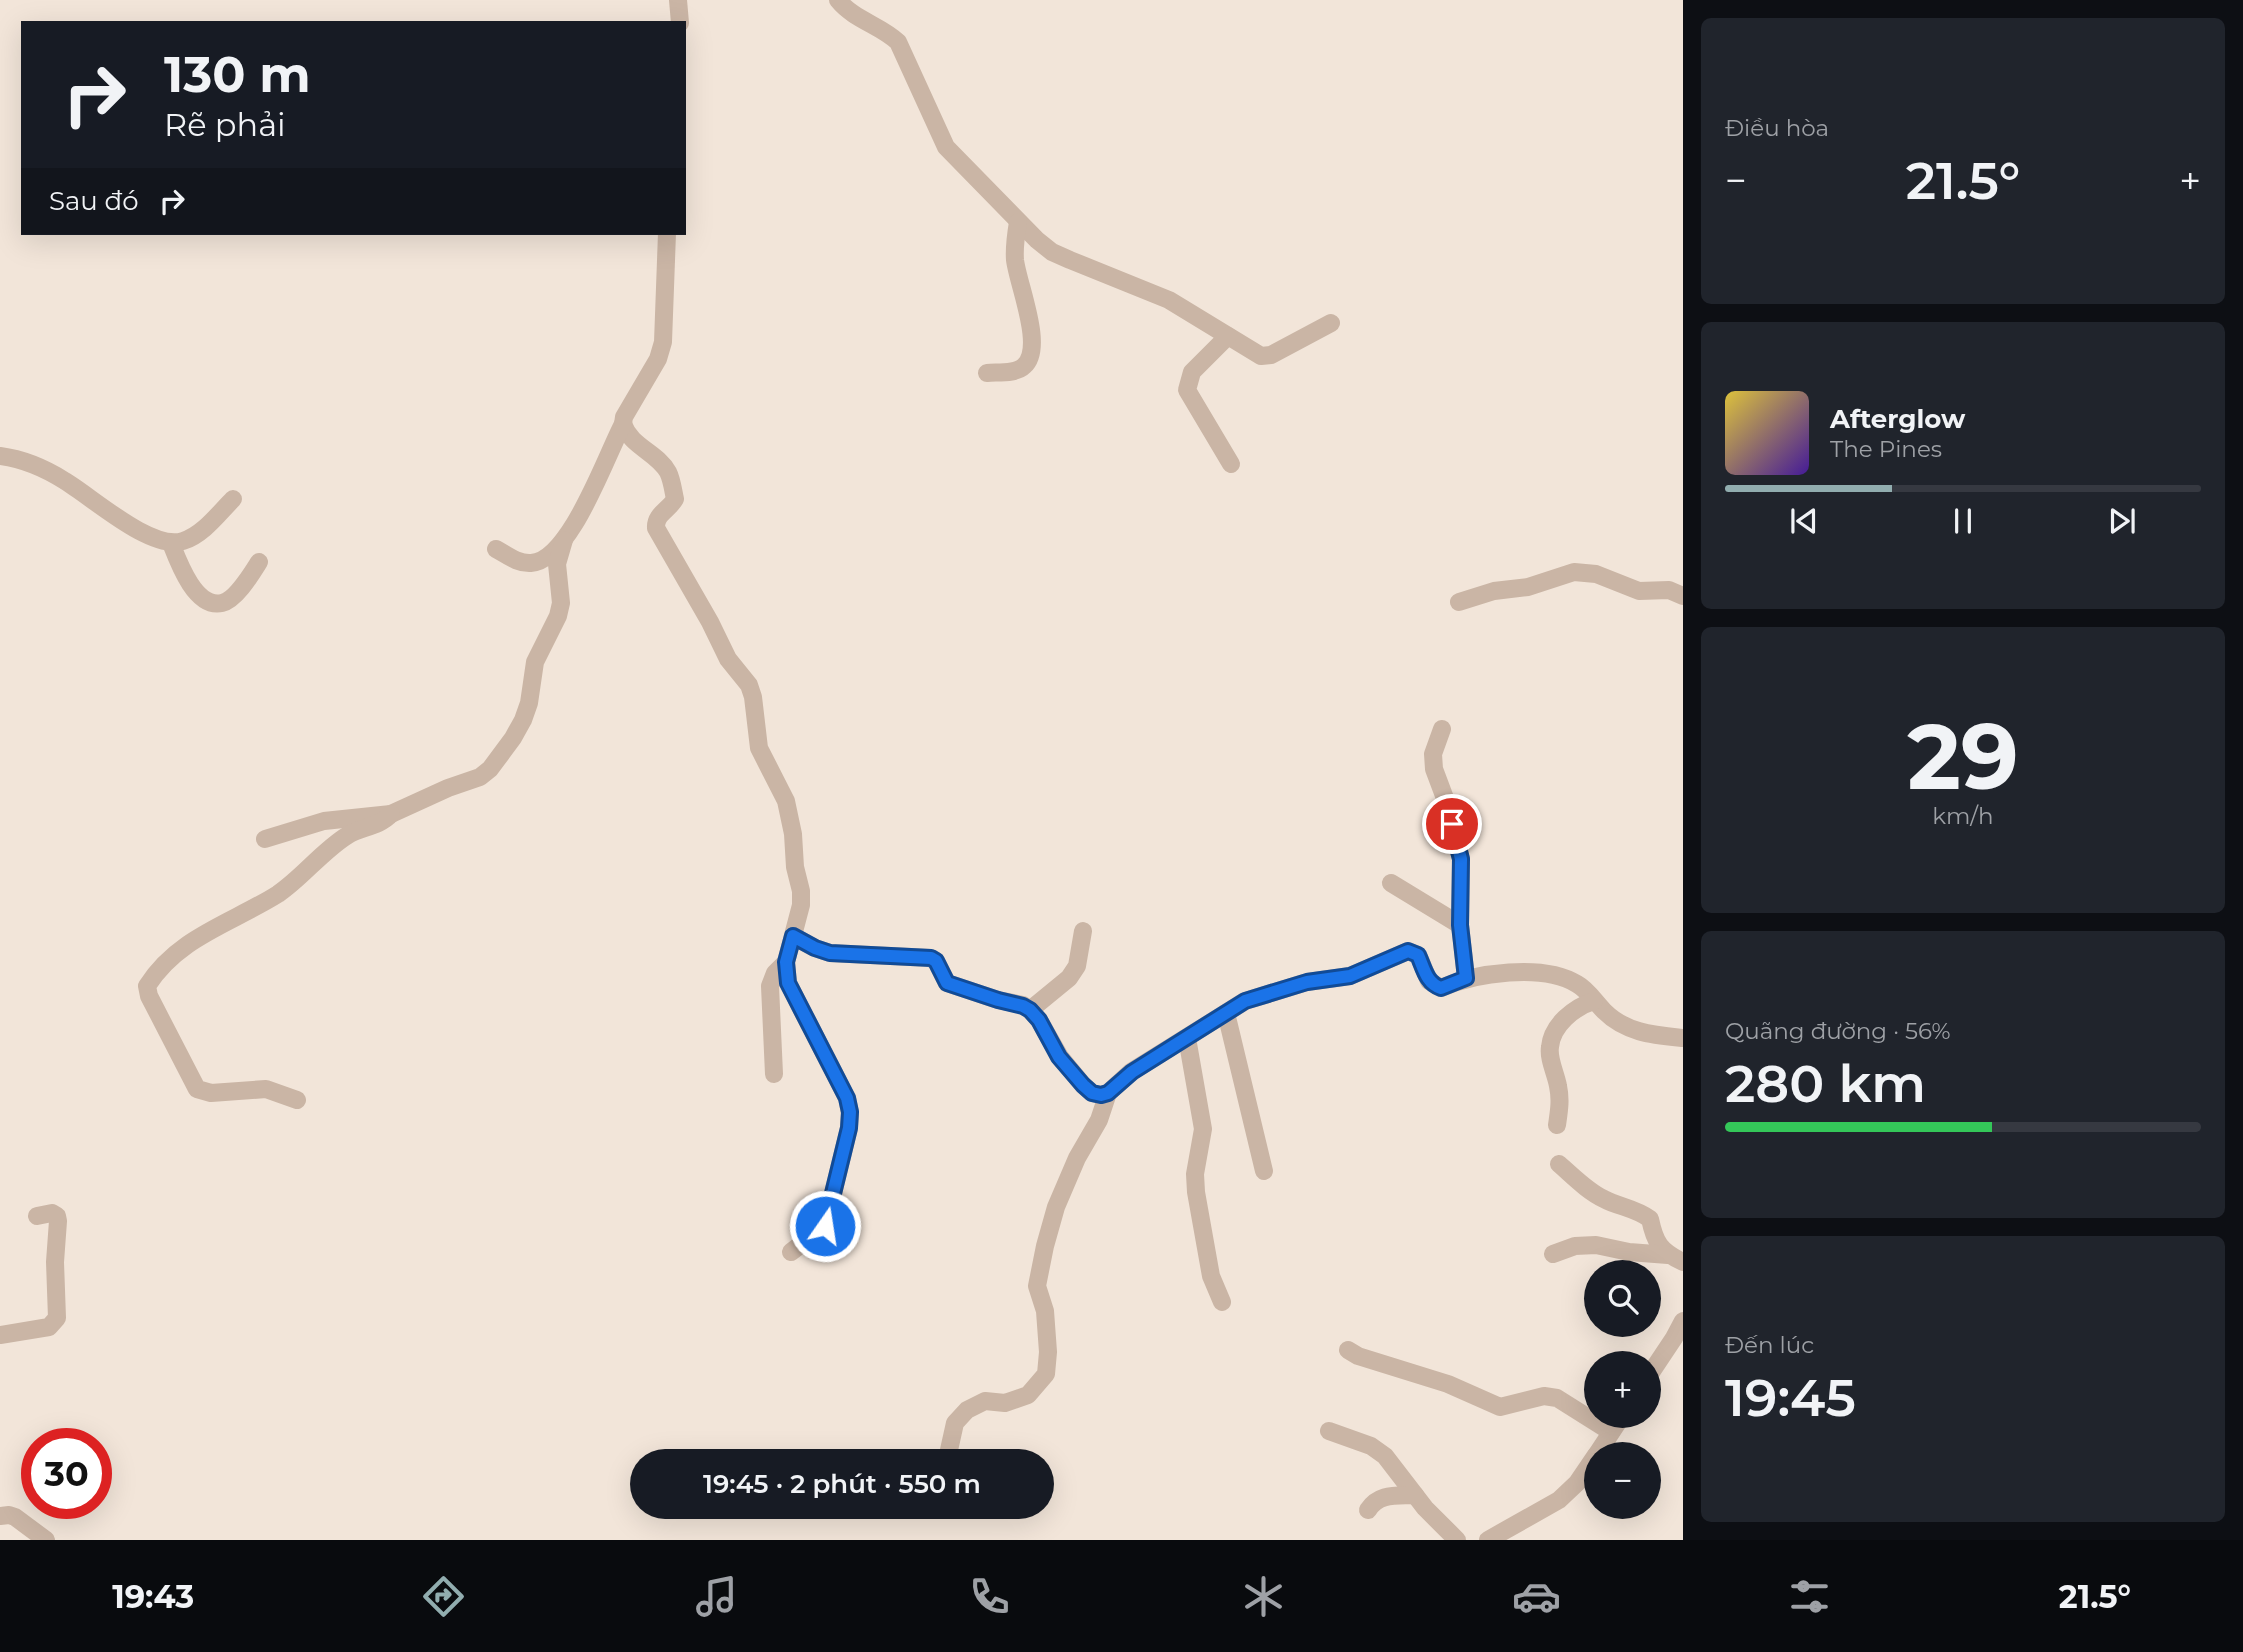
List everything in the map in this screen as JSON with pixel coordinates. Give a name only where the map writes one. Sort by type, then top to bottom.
[{"type":"street","points":[[678,0],[680,21]]},
{"type":"street","points":[[838,0],[852,13],[891,35],[898,42],[946,147],[1018,222],[1052,252],[1169,300],[1261,356],[1271,355],[1331,323]]},
{"type":"street","points":[[987,373],[1016,370],[1025,366],[1033,342],[1015,260],[1018,222]]},
{"type":"street","points":[[496,550],[522,563],[534,564],[545,560],[564,540],[595,486],[623,424],[624,416],[658,359],[663,342],[667,235]]},
{"type":"street","points":[[1228,335],[1192,372],[1187,390],[1231,464]]},
{"type":"street","points":[[623,424],[637,445],[662,464],[669,473],[675,499],[671,507],[656,521],[656,528],[728,659],[749,685],[759,748],[786,801],[801,891],[802,905],[786,962],[788,983],[847,1098],[850,1112],[849,1128],[825,1226],[791,1252]]},
{"type":"street","points":[[0,456],[33,464],[67,482],[125,523],[171,542],[182,542],[196,535],[233,499]]},
{"type":"street","points":[[297,1100],[266,1089],[211,1093],[197,1089],[149,996],[147,986],[166,962],[188,943],[276,895],[349,834],[376,824],[391,814],[448,788],[480,777],[499,759],[513,738],[529,703],[535,662],[558,616],[561,603],[557,564],[564,540]]},
{"type":"street","points":[[171,542],[189,583],[209,601],[222,603],[231,597],[260,562]]},
{"type":"street","points":[[1459,602],[1493,592],[1528,587],[1574,572],[1596,573],[1639,591],[1669,590],[1683,596]]},
{"type":"street","points":[[1442,729],[1433,754],[1434,769],[1446,801],[1461,859],[1460,925],[1466,978]]},
{"type":"street","points":[[265,839],[324,821],[391,814]]},
{"type":"street","points":[[1391,883],[1460,925]]},
{"type":"street","points":[[1030,1010],[1069,978],[1077,966],[1083,931]]},
{"type":"street","points":[[793,936],[830,953],[931,958],[936,961],[947,983],[1030,1010],[1039,1020],[1059,1057],[1083,1085],[1092,1093],[1101,1095],[1108,1093],[1132,1072],[1245,1001],[1326,978],[1350,976],[1408,951],[1418,955],[1429,981],[1434,986],[1441,988],[1466,978],[1522,973],[1551,975],[1576,983],[1614,1021],[1633,1031],[1683,1038]]},
{"type":"street","points":[[774,1074],[770,986],[775,973],[786,962]]},
{"type":"street","points":[[1557,1125],[1561,1101],[1549,1048],[1569,1013],[1594,1001]]},
{"type":"street","points":[[1226,1013],[1264,1171]]},
{"type":"street","points":[[1187,1038],[1203,1129],[1195,1174],[1196,1192],[1211,1276],[1222,1302]]},
{"type":"street","points":[[949,1449],[955,1423],[967,1410],[985,1401],[1005,1403],[1028,1395],[1046,1374],[1048,1352],[1045,1311],[1037,1286],[1045,1245],[1056,1207],[1077,1158],[1099,1119],[1108,1093]]},
{"type":"street","points":[[1559,1164],[1603,1199],[1640,1212],[1650,1219],[1655,1240],[1676,1258]]},
{"type":"street","points":[[0,1335],[49,1326],[57,1318],[55,1262],[58,1221],[57,1216],[52,1213],[37,1216]]},
{"type":"street","points":[[1553,1254],[1574,1246],[1596,1245],[1676,1258]]},
{"type":"street","points":[[1661,1358],[1683,1321]]},
{"type":"street","points":[[1348,1350],[1358,1356],[1448,1384],[1500,1407],[1544,1396],[1557,1398],[1611,1432]]},
{"type":"street","points":[[1604,1442],[1614,1428]]},
{"type":"street","points":[[1329,1431],[1371,1446],[1385,1456],[1415,1495],[1457,1540]]},
{"type":"street","points":[[1488,1540],[1559,1500],[1584,1473]]},
{"type":"street","points":[[1368,1510],[1373,1502],[1387,1496],[1415,1495]]},
{"type":"street","points":[[0,1516],[15,1517],[46,1540]]},
{"type":"route","points":[[825,1226],[849,1128],[850,1112],[847,1098],[788,983],[786,962],[793,936],[830,953],[931,958],[936,961],[947,983],[1030,1010],[1039,1020],[1059,1057],[1083,1085],[1092,1093],[1101,1095],[1108,1093],[1132,1072],[1245,1001],[1264,994],[1326,978],[1350,976],[1408,951],[1418,955],[1429,981],[1434,986],[1441,988],[1466,978],[1460,925],[1461,859],[1452,824]]}]
